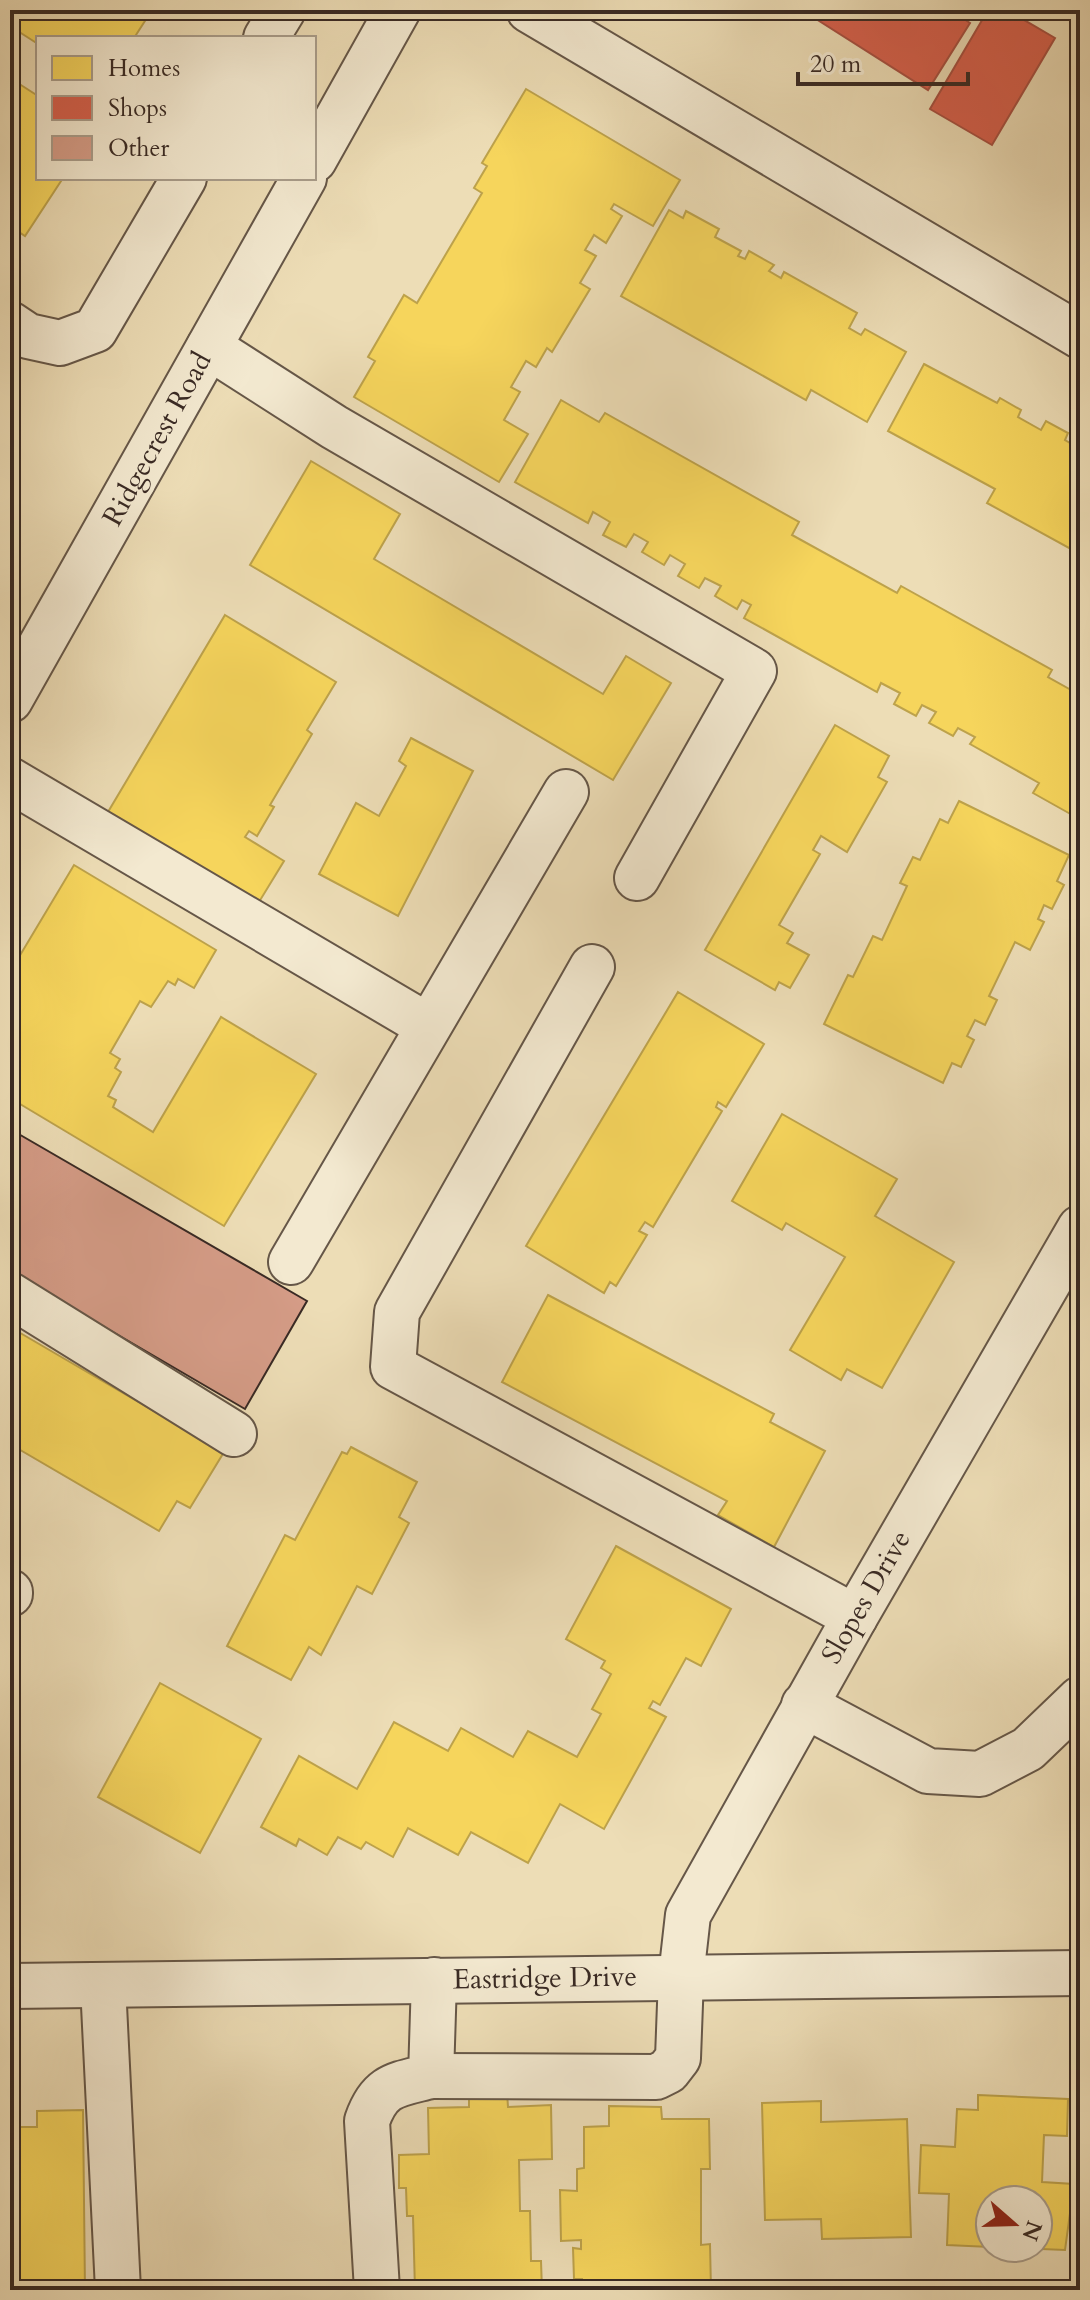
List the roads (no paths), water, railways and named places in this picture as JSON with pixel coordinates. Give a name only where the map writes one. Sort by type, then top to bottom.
[{"type":"street","points":[[267,36],[283,10]]},
{"type":"street","points":[[316,156],[398,10]]},
{"type":"street","points":[[529,10],[1080,336]]},
{"type":"street","points":[[10,324],[28,336],[60,343],[95,330],[183,180]]},
{"type":"street","name":"Ridgecrest Road","points":[[10,700],[20,656],[209,347],[303,180]]},
{"type":"street","points":[[209,347],[334,427],[754,671],[637,878]]},
{"type":"street","points":[[10,780],[428,1026]]},
{"type":"street","points":[[291,1262],[566,792]]},
{"type":"street","points":[[592,967],[397,1312],[393,1367],[855,1617]]},
{"type":"street","name":"Slopes Drive","points":[[377,2290],[367,2121],[374,2101],[389,2088],[431,2076],[656,2077],[668,2071],[678,2058],[681,1977],[688,1915],[804,1705],[1080,1228]]},
{"type":"street","points":[[10,1295],[234,1434]]},
{"type":"street","points":[[804,1705],[928,1771],[980,1774],[1028,1749],[1080,1699]]},
{"type":"street","name":"Eastridge Drive","points":[[10,1986],[1080,1973]]},
{"type":"street","points":[[431,2076],[434,1980]]},
{"type":"street","points":[[103,1985],[118,2290]]}]
